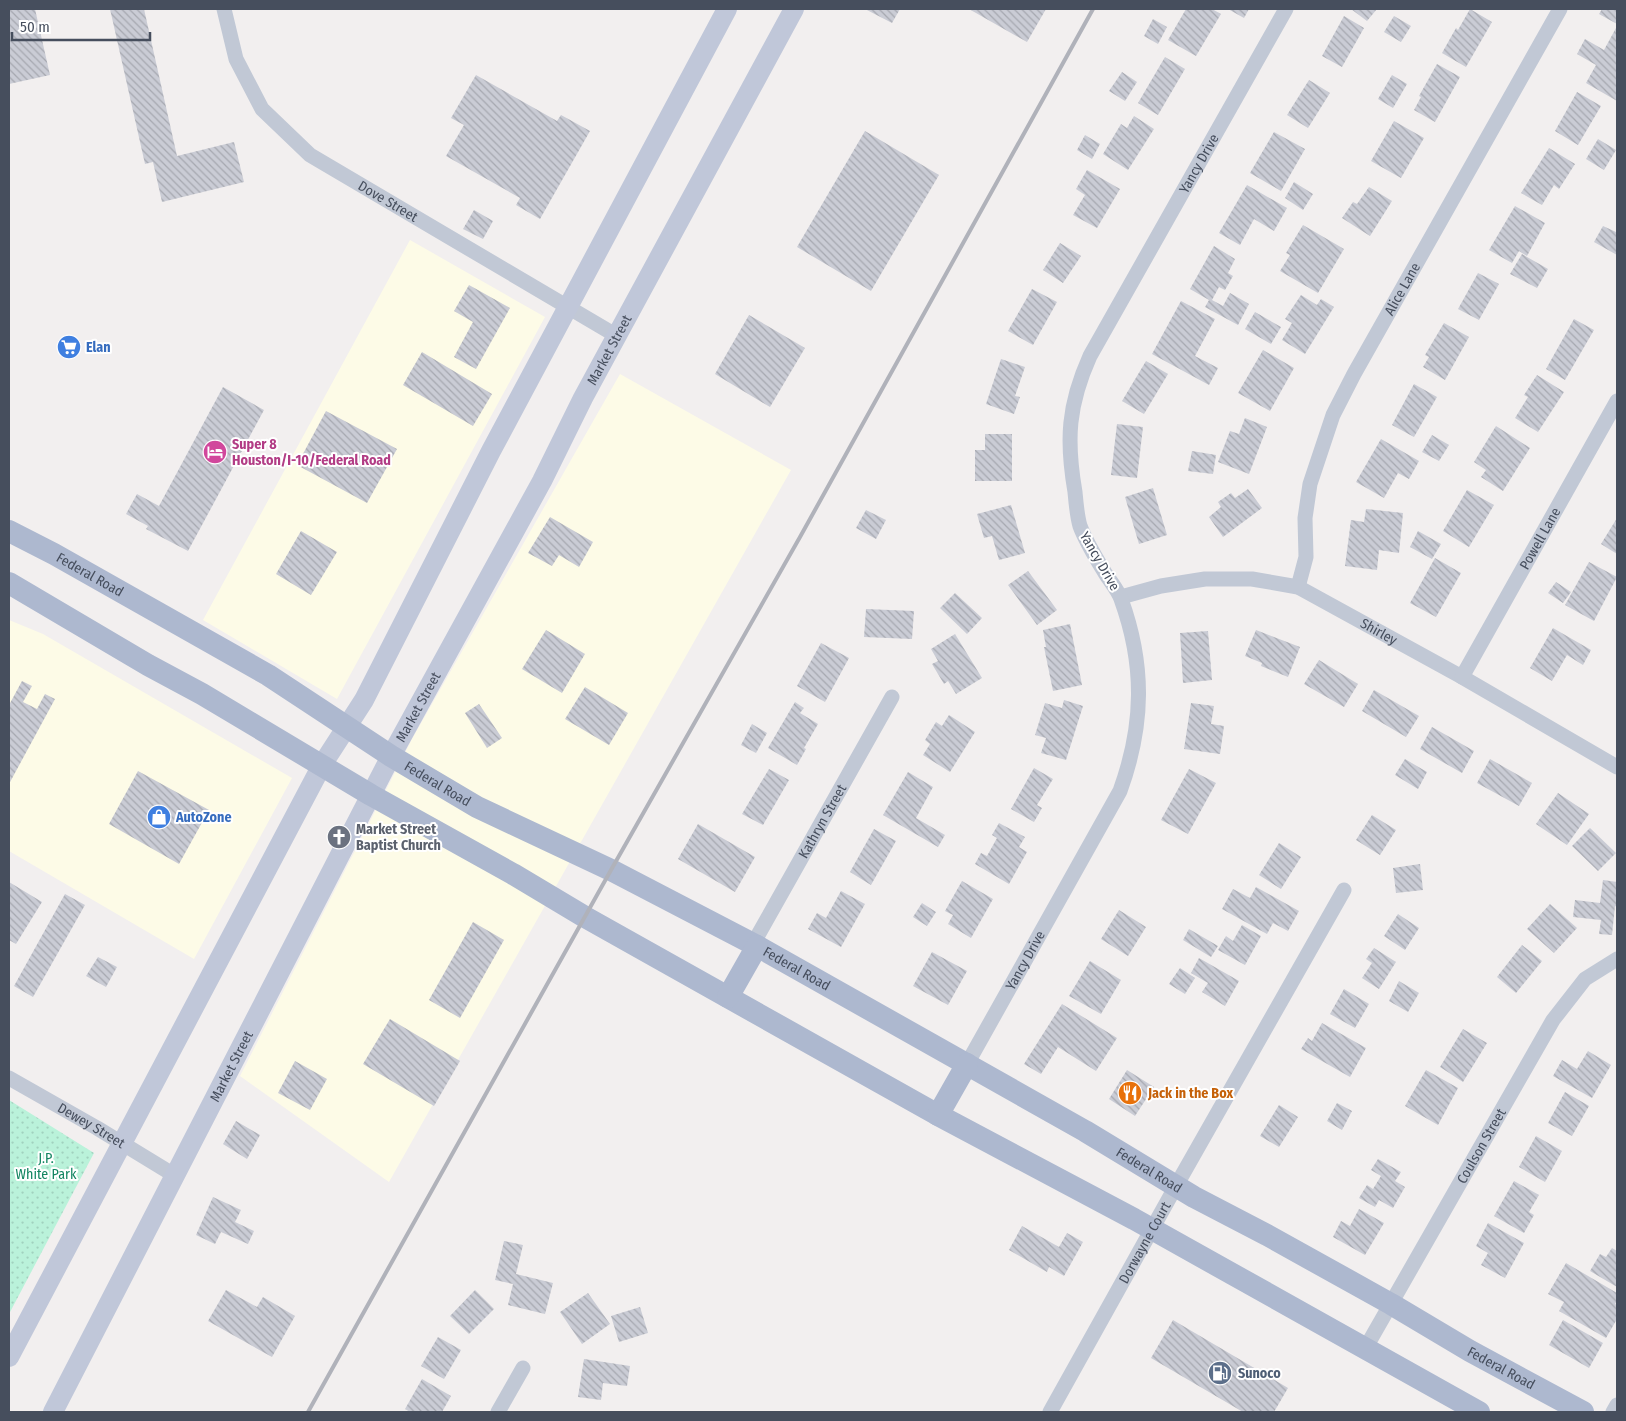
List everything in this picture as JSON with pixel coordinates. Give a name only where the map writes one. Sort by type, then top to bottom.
[{"type":"main road","points":[[9,1357],[322,765],[364,700],[488,456],[727,9]]},
{"type":"main road","name":"Market Street","points":[[53,1412],[391,756],[542,481],[617,336],[794,9]]},
{"type":"main road","name":"Federal Road","points":[[9,531],[54,554],[268,675],[391,756],[477,807],[611,870],[755,945],[1086,1131],[1176,1186],[1268,1235],[1470,1351],[1583,1412]]},
{"type":"main road","points":[[9,583],[148,666],[202,694],[371,795],[513,874],[585,917],[938,1115],[1152,1229],[1479,1412]]},
{"type":"main road","points":[[728,997],[755,945]]},
{"type":"main road","points":[[938,1115],[967,1064]]},
{"type":"street","name":"Dove Street","points":[[224,9],[236,59],[262,109],[310,155],[617,336]]},
{"type":"street","name":"Yancy Drive","points":[[967,1064],[1120,791],[1128,768],[1138,722],[1139,674],[1136,651],[1121,597],[1098,562],[1080,525],[1070,467],[1069,436],[1072,409],[1079,381],[1090,356],[1286,9]]},
{"type":"street","name":"Alice Lane","points":[[1298,587],[1306,558],[1305,518],[1310,484],[1333,415],[1354,374],[1560,9]]},
{"type":"street","name":"Powell Lane","points":[[1462,677],[1617,401]]},
{"type":"street","name":"Shirley","points":[[1121,597],[1160,586],[1205,579],[1252,579],[1298,587],[1462,677],[1617,767]]},
{"type":"street","name":"Kathryn Street","points":[[755,945],[892,697]]},
{"type":"street","name":"Dorwayne Court","points":[[1050,1412],[1344,890]]},
{"type":"street","name":"Coulson Street","points":[[1365,1349],[1553,1020],[1585,979],[1617,959]]},
{"type":"street","name":"Dewey Street","points":[[9,1078],[174,1175]]},
{"type":"street","points":[[498,1412],[523,1368]]},
{"type":"street","points":[[1613,1412],[1617,1405]]},
{"type":"shaded area","points":[[410,240],[545,317],[337,699],[203,620]]},
{"type":"shaded area","points":[[620,374],[791,470],[389,1182],[240,1076],[412,739]]},
{"type":"shaded area","points":[[9,620],[43,634],[292,778],[194,959],[9,851]]},
{"type":"green space","name":"J.P. White Park","points":[[9,1100],[94,1153],[9,1314]]},
{"type":"building","points":[[9,9],[35,9],[50,75],[9,84]]},
{"type":"building","points":[[110,9],[144,9],[177,156],[234,142],[244,182],[162,202],[153,162],[145,164]]},
{"type":"building","points":[[865,9],[900,9],[892,23]]},
{"type":"building","points":[[969,9],[1046,9],[1027,42]]},
{"type":"building","points":[[1186,9],[1212,9],[1221,14],[1196,56],[1168,40]]},
{"type":"building","points":[[1228,9],[1249,9],[1244,18]]},
{"type":"building","points":[[1351,9],[1377,9],[1367,21]]},
{"type":"building","points":[[1470,9],[1492,22],[1466,67],[1442,53],[1456,28],[1458,30]]},
{"type":"building","points":[[1602,9],[1617,9],[1617,24],[1599,14]]},
{"type":"building","points":[[1344,16],[1364,28],[1342,67],[1322,56]]},
{"type":"building","points":[[1394,16],[1411,26],[1401,42],[1384,32]]},
{"type":"building","points":[[1153,19],[1167,27],[1158,44],[1144,36]]},
{"type":"building","points":[[1617,26],[1617,101],[1586,83],[1596,65],[1577,54],[1585,39],[1604,50]]},
{"type":"building","points":[[1165,57],[1185,69],[1158,115],[1138,103]]},
{"type":"building","points":[[1437,64],[1460,77],[1435,122],[1414,110],[1421,97],[1419,96]]},
{"type":"building","points":[[1122,72],[1137,82],[1125,101],[1109,91]]},
{"type":"building","points":[[476,75],[557,121],[561,115],[590,131],[540,219],[516,205],[520,198],[446,156],[464,125],[451,118]]},
{"type":"building","points":[[1392,75],[1407,84],[1393,108],[1378,99]]},
{"type":"building","points":[[1309,80],[1330,93],[1308,128],[1287,115]]},
{"type":"building","points":[[1577,92],[1601,106],[1578,145],[1555,131]]},
{"type":"building","points":[[1134,116],[1154,129],[1128,170],[1103,154],[1121,124],[1127,128]]},
{"type":"building","points":[[1394,121],[1424,138],[1401,178],[1371,161]]},
{"type":"building","points":[[865,131],[939,175],[871,291],[797,247]]},
{"type":"building","points":[[1274,132],[1305,149],[1281,191],[1250,173]]},
{"type":"building","points":[[1085,135],[1100,144],[1092,159],[1077,150]]},
{"type":"building","points":[[1598,139],[1616,150],[1604,170],[1586,159]]},
{"type":"building","points":[[1549,148],[1575,164],[1559,189],[1554,185],[1542,205],[1521,193]]},
{"type":"building","points":[[1087,170],[1120,189],[1097,228],[1073,215],[1085,195],[1076,189]]},
{"type":"building","points":[[1294,182],[1313,194],[1303,210],[1285,198]]},
{"type":"building","points":[[1247,185],[1287,208],[1274,231],[1254,219],[1240,245],[1219,233]]},
{"type":"building","points":[[1369,187],[1392,201],[1370,236],[1342,218],[1353,202],[1357,204]]},
{"type":"building","points":[[1515,206],[1545,223],[1527,256],[1519,251],[1512,263],[1489,250]]},
{"type":"building","points":[[474,210],[493,221],[483,239],[463,229]]},
{"type":"building","points":[[1303,225],[1344,249],[1318,293],[1280,271],[1290,255],[1286,253]]},
{"type":"building","points":[[1603,226],[1616,232],[1617,229],[1617,255],[1594,242]]},
{"type":"building","points":[[1060,243],[1081,256],[1063,283],[1043,270]]},
{"type":"building","points":[[1214,246],[1235,259],[1228,273],[1233,276],[1225,290],[1219,287],[1212,300],[1223,306],[1230,293],[1249,304],[1238,325],[1205,307],[1209,300],[1190,289]]},
{"type":"building","points":[[1522,254],[1548,269],[1537,288],[1510,274]]},
{"type":"building","points":[[1478,273],[1499,284],[1479,320],[1458,309]]},
{"type":"building","points":[[469,285],[510,308],[476,369],[454,357],[473,322],[454,311]]},
{"type":"building","points":[[1032,289],[1057,302],[1033,345],[1008,331]]},
{"type":"building","points":[[1301,295],[1317,305],[1321,299],[1334,307],[1305,354],[1282,340],[1292,323],[1285,319]]},
{"type":"building","points":[[1181,301],[1215,319],[1195,356],[1218,368],[1209,385],[1152,354]]},
{"type":"building","points":[[1255,312],[1281,327],[1271,344],[1245,329]]},
{"type":"building","points":[[749,315],[805,348],[770,407],[715,374]]},
{"type":"building","points":[[1574,319],[1594,330],[1565,380],[1546,369]]},
{"type":"building","points":[[1444,323],[1469,337],[1445,380],[1423,367],[1429,357],[1425,355]]},
{"type":"building","points":[[1263,350],[1294,368],[1270,411],[1238,393]]},
{"type":"building","points":[[422,352],[492,394],[473,426],[403,385]]},
{"type":"building","points":[[1001,359],[1025,367],[1015,396],[1020,397],[1014,414],[986,404]]},
{"type":"building","points":[[1146,361],[1168,374],[1144,414],[1122,401]]},
{"type":"building","points":[[1537,375],[1564,392],[1538,432],[1515,418],[1528,397],[1524,395]]},
{"type":"building","points":[[1414,384],[1437,397],[1414,437],[1392,425]]},
{"type":"building","name":"Super 8 Houston/I-10/Federal Road","points":[[223,387],[264,410],[188,551],[146,529],[148,526],[126,514],[137,494],[159,506]]},
{"type":"building","points":[[326,411],[397,449],[367,503],[297,465]]},
{"type":"building","points":[[1245,418],[1267,427],[1249,474],[1218,462],[1230,431],[1239,434]]},
{"type":"building","points":[[1117,424],[1143,427],[1137,478],[1111,475]]},
{"type":"building","points":[[1496,426],[1530,448],[1503,491],[1481,477],[1486,470],[1474,462]]},
{"type":"building","points":[[985,434],[1012,434],[1012,481],[975,481],[975,450],[985,450]]},
{"type":"building","points":[[1432,435],[1449,445],[1439,461],[1422,452]]},
{"type":"building","points":[[1381,439],[1419,461],[1409,479],[1398,473],[1384,498],[1356,482]]},
{"type":"building","points":[[1192,451],[1216,455],[1213,474],[1188,471]]},
{"type":"building","points":[[1153,488],[1167,535],[1139,544],[1125,497]]},
{"type":"building","points":[[1248,489],[1262,508],[1223,537],[1209,517],[1221,507],[1218,502],[1231,493],[1235,498]]},
{"type":"building","points":[[1467,490],[1494,505],[1469,547],[1443,531]]},
{"type":"building","points":[[1011,505],[1025,553],[999,560],[992,536],[984,538],[977,514]]},
{"type":"building","points":[[1366,509],[1403,513],[1399,553],[1379,550],[1377,570],[1345,566],[1351,520],[1364,522]]},
{"type":"building","points":[[866,510],[886,520],[876,539],[856,528]]},
{"type":"building","points":[[550,517],[593,542],[579,567],[559,555],[552,566],[528,553]]},
{"type":"building","points":[[1617,518],[1617,554],[1601,544]]},
{"type":"building","points":[[301,531],[337,552],[311,595],[276,574]]},
{"type":"building","points":[[1418,531],[1441,544],[1432,559],[1410,547]]},
{"type":"building","points":[[1435,558],[1461,573],[1436,617],[1410,603]]},
{"type":"building","points":[[1589,562],[1617,577],[1594,621],[1565,605]]},
{"type":"building","points":[[1028,571],[1057,610],[1037,625],[1008,585]]},
{"type":"building","points":[[1556,582],[1571,592],[1563,603],[1548,593]]},
{"type":"building","points":[[955,593],[982,618],[967,634],[940,608]]},
{"type":"building","points":[[866,609],[914,611],[912,639],[864,637]]},
{"type":"building","points":[[1070,624],[1082,685],[1053,691],[1044,647],[1046,647],[1043,630]]},
{"type":"building","points":[[1553,628],[1591,650],[1583,665],[1567,655],[1552,681],[1530,668]]},
{"type":"building","points":[[546,630],[585,654],[562,693],[522,669]]},
{"type":"building","points":[[1256,630],[1300,647],[1288,677],[1261,666],[1262,663],[1245,656]]},
{"type":"building","points":[[1208,631],[1212,680],[1183,683],[1180,633]]},
{"type":"building","points":[[955,634],[982,678],[956,694],[948,681],[944,684],[932,664],[938,661],[931,649]]},
{"type":"building","points":[[821,643],[849,658],[825,702],[797,686]]},
{"type":"building","points":[[1319,660],[1358,684],[1344,707],[1304,684]]},
{"type":"building","points":[[22,681],[32,686],[23,702],[37,709],[45,694],[55,699],[9,784],[9,705]]},
{"type":"building","points":[[585,687],[628,713],[609,745],[565,719]]},
{"type":"building","points":[[1374,690],[1419,716],[1406,737],[1362,711]]},
{"type":"building","points":[[1064,700],[1083,706],[1066,760],[1041,753],[1046,738],[1035,735],[1045,703],[1062,708]]},
{"type":"building","points":[[795,702],[804,708],[800,713],[818,724],[804,748],[806,749],[797,765],[768,748]]},
{"type":"building","points":[[1191,703],[1214,706],[1211,724],[1224,726],[1220,754],[1184,749]]},
{"type":"building","points":[[479,704],[502,738],[487,748],[465,713]]},
{"type":"building","points":[[949,715],[975,732],[950,772],[923,755],[930,744],[925,740],[936,722],[942,726]]},
{"type":"building","points":[[752,724],[767,733],[756,753],[741,745]]},
{"type":"building","points":[[1432,727],[1474,751],[1462,773],[1420,749]]},
{"type":"building","points":[[1405,759],[1427,772],[1418,789],[1395,775]]},
{"type":"building","points":[[1490,759],[1532,783],[1519,806],[1477,783]]},
{"type":"building","points":[[1034,768],[1053,779],[1037,805],[1042,808],[1034,822],[1011,809]]},
{"type":"building","points":[[769,769],[789,780],[763,825],[742,814]]},
{"type":"building","points":[[1189,769],[1216,783],[1188,834],[1161,820]]},
{"type":"building","name":"AutoZone","points":[[138,771],[209,810],[179,864],[109,824]]},
{"type":"building","points":[[908,772],[933,787],[916,818],[945,835],[938,847],[883,815]]},
{"type":"building","points":[[1558,793],[1589,814],[1567,845],[1536,824]]},
{"type":"building","points":[[1372,815],[1396,830],[1380,855],[1356,840]]},
{"type":"building","points":[[999,823],[1025,837],[1019,847],[1027,852],[1009,884],[975,864],[981,853],[987,856],[997,838],[992,835]]},
{"type":"building","points":[[698,824],[755,857],[735,892],[678,859]]},
{"type":"building","points":[[1590,828],[1616,853],[1598,871],[1572,846]]},
{"type":"building","points":[[874,829],[896,841],[871,885],[850,872]]},
{"type":"building","points":[[1279,843],[1301,857],[1281,889],[1259,875]]},
{"type":"building","points":[[1420,864],[1423,890],[1396,893],[1393,868]]},
{"type":"building","points":[[1603,880],[1617,882],[1617,907],[1615,906],[1612,935],[1599,934],[1601,920],[1573,917],[1575,900],[1600,903]]},
{"type":"building","points":[[962,881],[993,899],[971,938],[948,924],[953,915],[945,911]]},
{"type":"building","points":[[9,882],[42,902],[16,944],[9,940]]},
{"type":"building","points":[[1256,887],[1299,911],[1288,931],[1273,923],[1267,934],[1222,909],[1233,889],[1250,898]]},
{"type":"building","points":[[841,891],[865,904],[841,947],[808,929],[817,913],[826,918]]},
{"type":"building","points":[[65,894],[85,905],[33,997],[14,986]]},
{"type":"building","points":[[922,903],[936,912],[927,926],[913,917]]},
{"type":"building","points":[[1550,904],[1577,928],[1554,953],[1527,929]]},
{"type":"building","points":[[1119,910],[1146,927],[1128,956],[1101,939]]},
{"type":"building","points":[[1398,914],[1419,928],[1405,950],[1384,936]]},
{"type":"building","points":[[473,922],[504,940],[460,1018],[429,1000]]},
{"type":"building","points":[[1242,925],[1261,936],[1245,965],[1218,950],[1226,936],[1233,941]]},
{"type":"building","points":[[1189,929],[1218,946],[1211,957],[1183,940]]},
{"type":"building","points":[[1522,945],[1542,961],[1516,993],[1497,977]]},
{"type":"building","points":[[1374,948],[1396,962],[1379,989],[1362,978],[1372,963],[1366,959]]},
{"type":"building","points":[[932,952],[967,971],[948,1005],[913,986]]},
{"type":"building","points":[[98,957],[117,967],[106,987],[86,976]]},
{"type":"building","points":[[1199,958],[1239,981],[1225,1006],[1202,992],[1208,983],[1191,973]]},
{"type":"building","points":[[1090,961],[1121,980],[1101,1014],[1069,996]]},
{"type":"building","points":[[1180,968],[1195,978],[1185,994],[1169,984]]},
{"type":"building","points":[[1399,981],[1419,993],[1408,1012],[1389,1001]]},
{"type":"building","points":[[1344,989],[1369,1004],[1355,1028],[1330,1014]]},
{"type":"building","points":[[1062,1004],[1117,1038],[1096,1071],[1058,1047],[1041,1074],[1024,1064]]},
{"type":"building","points":[[390,1019],[460,1061],[434,1106],[363,1064]]},
{"type":"building","points":[[1322,1023],[1366,1048],[1350,1077],[1301,1049],[1308,1038],[1312,1041]]},
{"type":"building","points":[[1463,1029],[1487,1043],[1463,1082],[1440,1067]]},
{"type":"building","points":[[1588,1051],[1611,1065],[1592,1098],[1553,1076],[1562,1060],[1577,1069]]},
{"type":"building","points":[[295,1061],[327,1079],[310,1110],[278,1093]]},
{"type":"building","points":[[1127,1070],[1154,1087],[1135,1116],[1109,1099]]},
{"type":"building","points":[[1426,1070],[1458,1088],[1438,1125],[1405,1106]]},
{"type":"building","points":[[1565,1092],[1589,1106],[1572,1136],[1548,1123]]},
{"type":"building","points":[[1337,1103],[1352,1111],[1342,1130],[1327,1121]]},
{"type":"building","points":[[1279,1105],[1298,1117],[1279,1147],[1260,1136]]},
{"type":"building","points":[[236,1121],[260,1135],[247,1159],[223,1144]]},
{"type":"building","points":[[1536,1136],[1562,1151],[1545,1182],[1519,1167]]},
{"type":"building","points":[[1378,1159],[1401,1172],[1395,1181],[1405,1187],[1393,1208],[1379,1200],[1375,1207],[1359,1198],[1367,1185],[1373,1189],[1381,1176],[1371,1170]]},
{"type":"building","points":[[1514,1181],[1539,1195],[1529,1212],[1534,1215],[1524,1233],[1494,1216]]},
{"type":"building","points":[[213,1197],[241,1210],[235,1222],[254,1231],[248,1244],[221,1232],[215,1244],[196,1235]]},
{"type":"building","points":[[1359,1209],[1384,1223],[1365,1255],[1333,1237],[1341,1221],[1350,1226]]},
{"type":"building","points":[[1488,1223],[1524,1243],[1505,1278],[1481,1265],[1488,1253],[1476,1246]]},
{"type":"building","points":[[1022,1226],[1059,1247],[1067,1233],[1083,1242],[1064,1276],[1049,1267],[1047,1272],[1009,1250]]},
{"type":"building","points":[[504,1241],[523,1245],[516,1274],[553,1283],[545,1314],[508,1305],[513,1284],[495,1280]]},
{"type":"building","points":[[1612,1248],[1617,1251],[1617,1287],[1590,1271],[1600,1254],[1606,1257]]},
{"type":"building","points":[[1566,1263],[1617,1293],[1615,1304],[1617,1305],[1617,1319],[1606,1338],[1559,1311],[1564,1302],[1548,1294]]},
{"type":"building","points":[[226,1290],[257,1307],[263,1297],[295,1316],[272,1357],[208,1321]]},
{"type":"building","points":[[475,1290],[494,1309],[469,1334],[450,1316]]},
{"type":"building","points":[[588,1293],[610,1324],[582,1344],[560,1312]]},
{"type":"building","points":[[640,1307],[648,1333],[619,1342],[611,1316]]},
{"type":"building","name":"Sunoco","points":[[1173,1320],[1288,1388],[1274,1412],[1243,1412],[1151,1358]]},
{"type":"building","points":[[1563,1320],[1603,1343],[1589,1368],[1549,1345]]},
{"type":"building","points":[[438,1337],[461,1350],[444,1379],[421,1366]]},
{"type":"building","points":[[584,1359],[630,1366],[627,1386],[603,1383],[601,1400],[578,1397]]},
{"type":"building","points":[[422,1379],[451,1396],[442,1412],[410,1412],[405,1409]]},
{"type":"railway","points":[[308,1412],[611,870],[800,537],[1093,9]]},
{"type":"place","name":"Elan","points":[[69,347]]},
{"type":"place","name":"Super 8 Houston/I-10/Federal Road","points":[[215,452]]},
{"type":"place","name":"AutoZone","points":[[159,817]]},
{"type":"place","name":"Market Street Baptist Church","points":[[339,837]]},
{"type":"place","name":"Jack in the Box","points":[[1130,1093]]},
{"type":"place","name":"Sunoco","points":[[1220,1373]]}]
